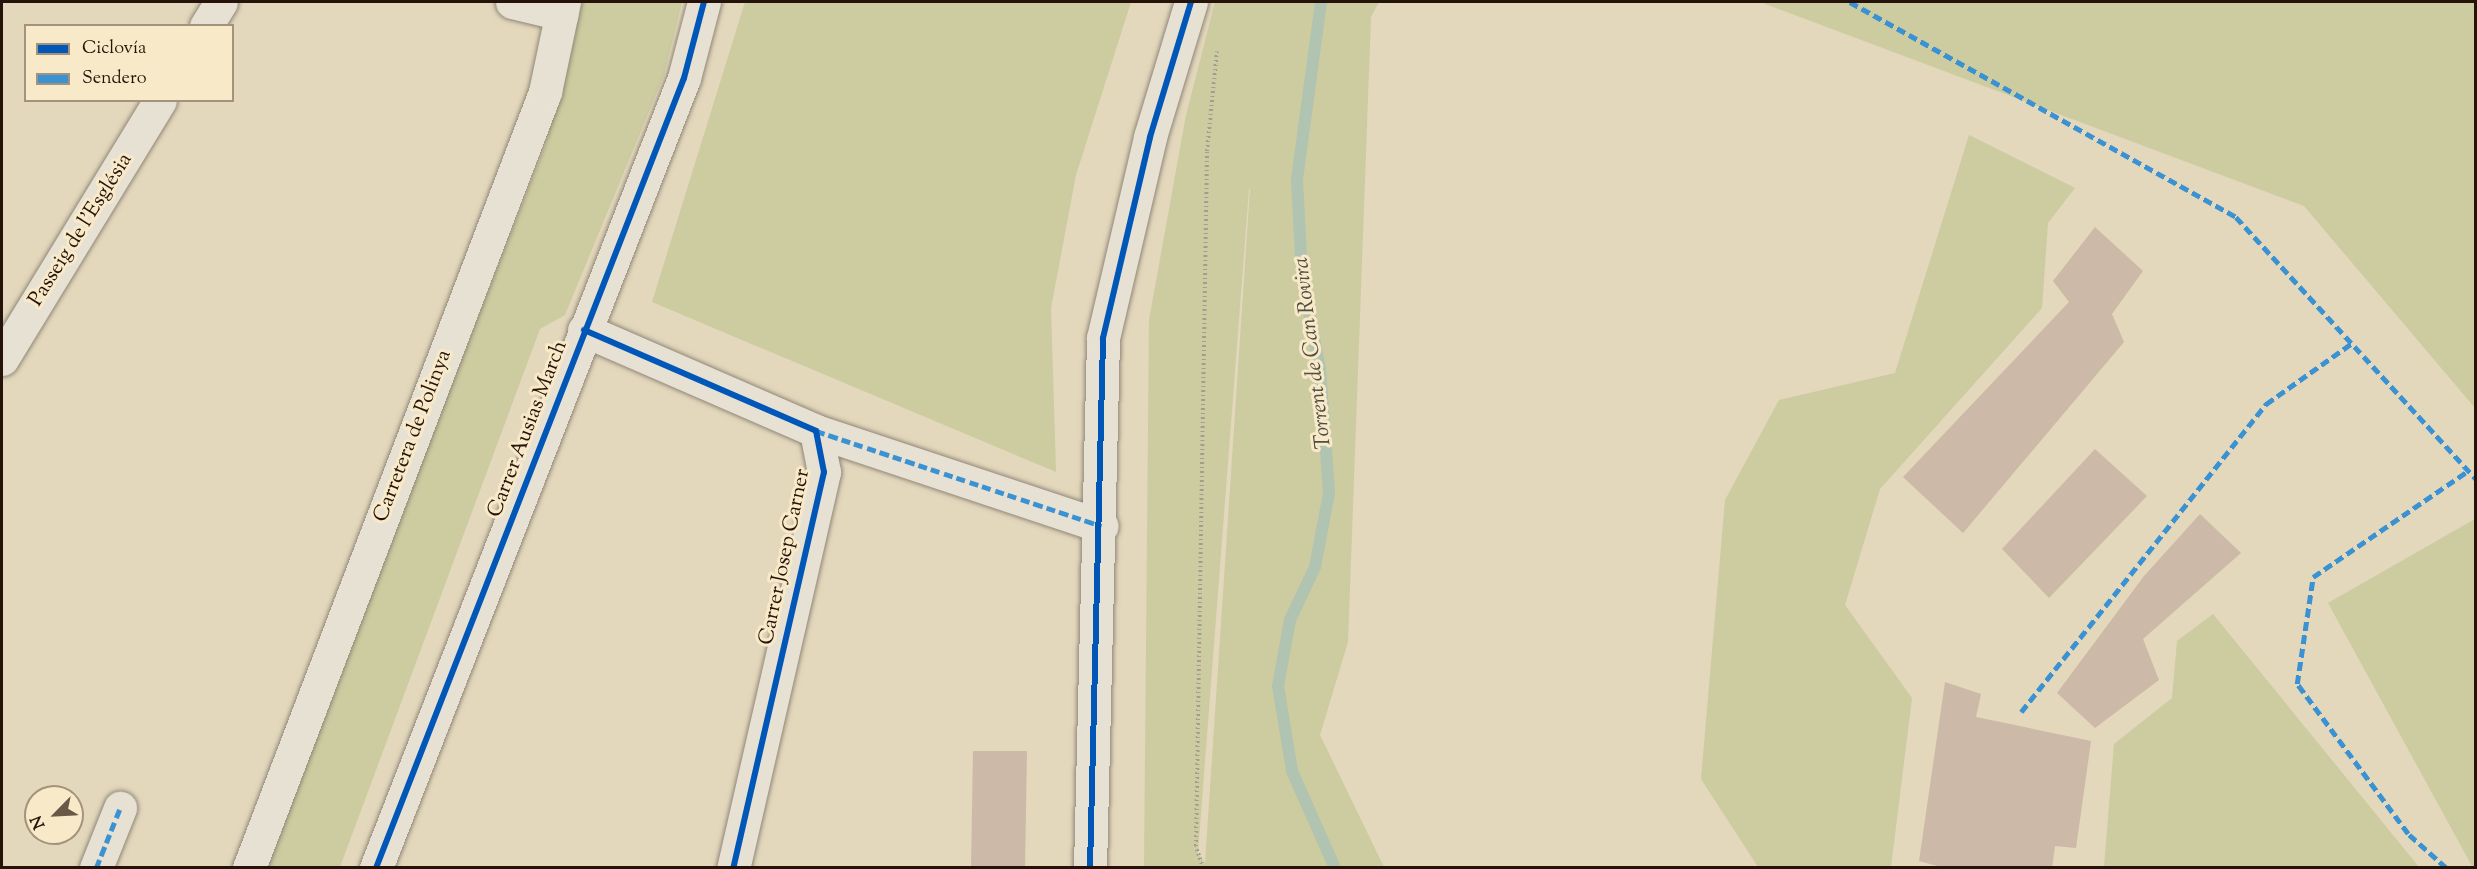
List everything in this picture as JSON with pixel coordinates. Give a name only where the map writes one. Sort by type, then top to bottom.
[{"type":"street","points":[[207,24],[221,2]]},
{"type":"street","points":[[512,2],[563,8]]},
{"type":"street","name":"Carrer Ausias March","points":[[376,867],[684,78],[704,2]]},
{"type":"street","points":[[1090,867],[1102,526],[1103,338],[1150,137],[1191,2]]},
{"type":"street","name":"Carretera de Polinya","points":[[249,867],[544,92],[563,8]]},
{"type":"street","name":"Passeig de l'Església","points":[[2,359],[159,102]]},
{"type":"street","points":[[584,330],[816,430],[1102,526]]},
{"type":"street","name":"Carrer Josep Carner","points":[[733,867],[824,472],[816,430]]},
{"type":"street","points":[[96,867],[120,808]]},
{"type":"path","points":[[1203,867],[1196,846],[1207,151],[1217,47]]},
{"type":"shaded area","points":[[579,2],[682,2],[664,75],[565,315],[540,329],[340,867],[263,868],[546,144]]},
{"type":"shaded area","points":[[745,2],[1131,2],[1076,175],[1051,308],[1056,472],[652,302]]},
{"type":"shaded area","points":[[1215,2],[1379,2],[1371,17],[1348,642],[1320,735],[1384,867],[1144,867],[1149,320],[1186,115]],"holes":[[[1250,189],[1205,863],[1198,853]]]},
{"type":"shaded area","points":[[1760,2],[2475,2],[2475,408],[2304,206]]},
{"type":"shaded area","points":[[1969,135],[2075,188],[2048,223],[2042,308],[1880,489],[1845,605],[1912,698],[1891,867],[1758,867],[1701,779],[1725,500],[1779,400],[1895,373]]},
{"type":"shaded area","points":[[2475,519],[2476,867],[2473,868],[2328,603]]},
{"type":"shaded area","points":[[2213,614],[2419,867],[2104,867],[2114,744],[2172,698],[2177,641]]},
{"type":"building","points":[[2095,227],[2143,271],[2112,314],[2124,342],[1963,533],[1903,477],[2069,302],[2053,281]]},
{"type":"building","points":[[2095,449],[2147,496],[2049,598],[2002,549]]},
{"type":"building","points":[[2200,514],[2241,553],[2143,639],[2159,680],[2095,728],[2057,693],[2144,576]]},
{"type":"building","points":[[1945,682],[1981,694],[1976,717],[2091,741],[2076,848],[2055,846],[2052,868],[1945,868],[1919,861]]},
{"type":"building","points":[[973,751],[1027,751],[1025,868],[971,868]]},
{"type":"waterway","name":"Torrent de Can Rovira","points":[[1321,2],[1297,180],[1302,275],[1320,369],[1329,493],[1315,567],[1290,620],[1278,686],[1292,771],[1335,868]]},
{"type":"marked path","points":[[1850,2],[2236,217],[2476,479]]},
{"type":"marked path","points":[[2021,712],[2266,404],[2352,343]]},
{"type":"marked path","points":[[816,431],[1102,526]]},
{"type":"marked path","points":[[2446,868],[2408,834],[2297,684],[2313,577],[2468,471]]},
{"type":"marked path","points":[[96,868],[120,808]]},
{"type":"cycle path","points":[[376,868],[684,78],[704,2]]},
{"type":"cycle path","points":[[1090,868],[1103,338],[1150,137],[1191,2]]},
{"type":"cycle path","points":[[584,330],[816,431],[824,472],[733,868]]}]
